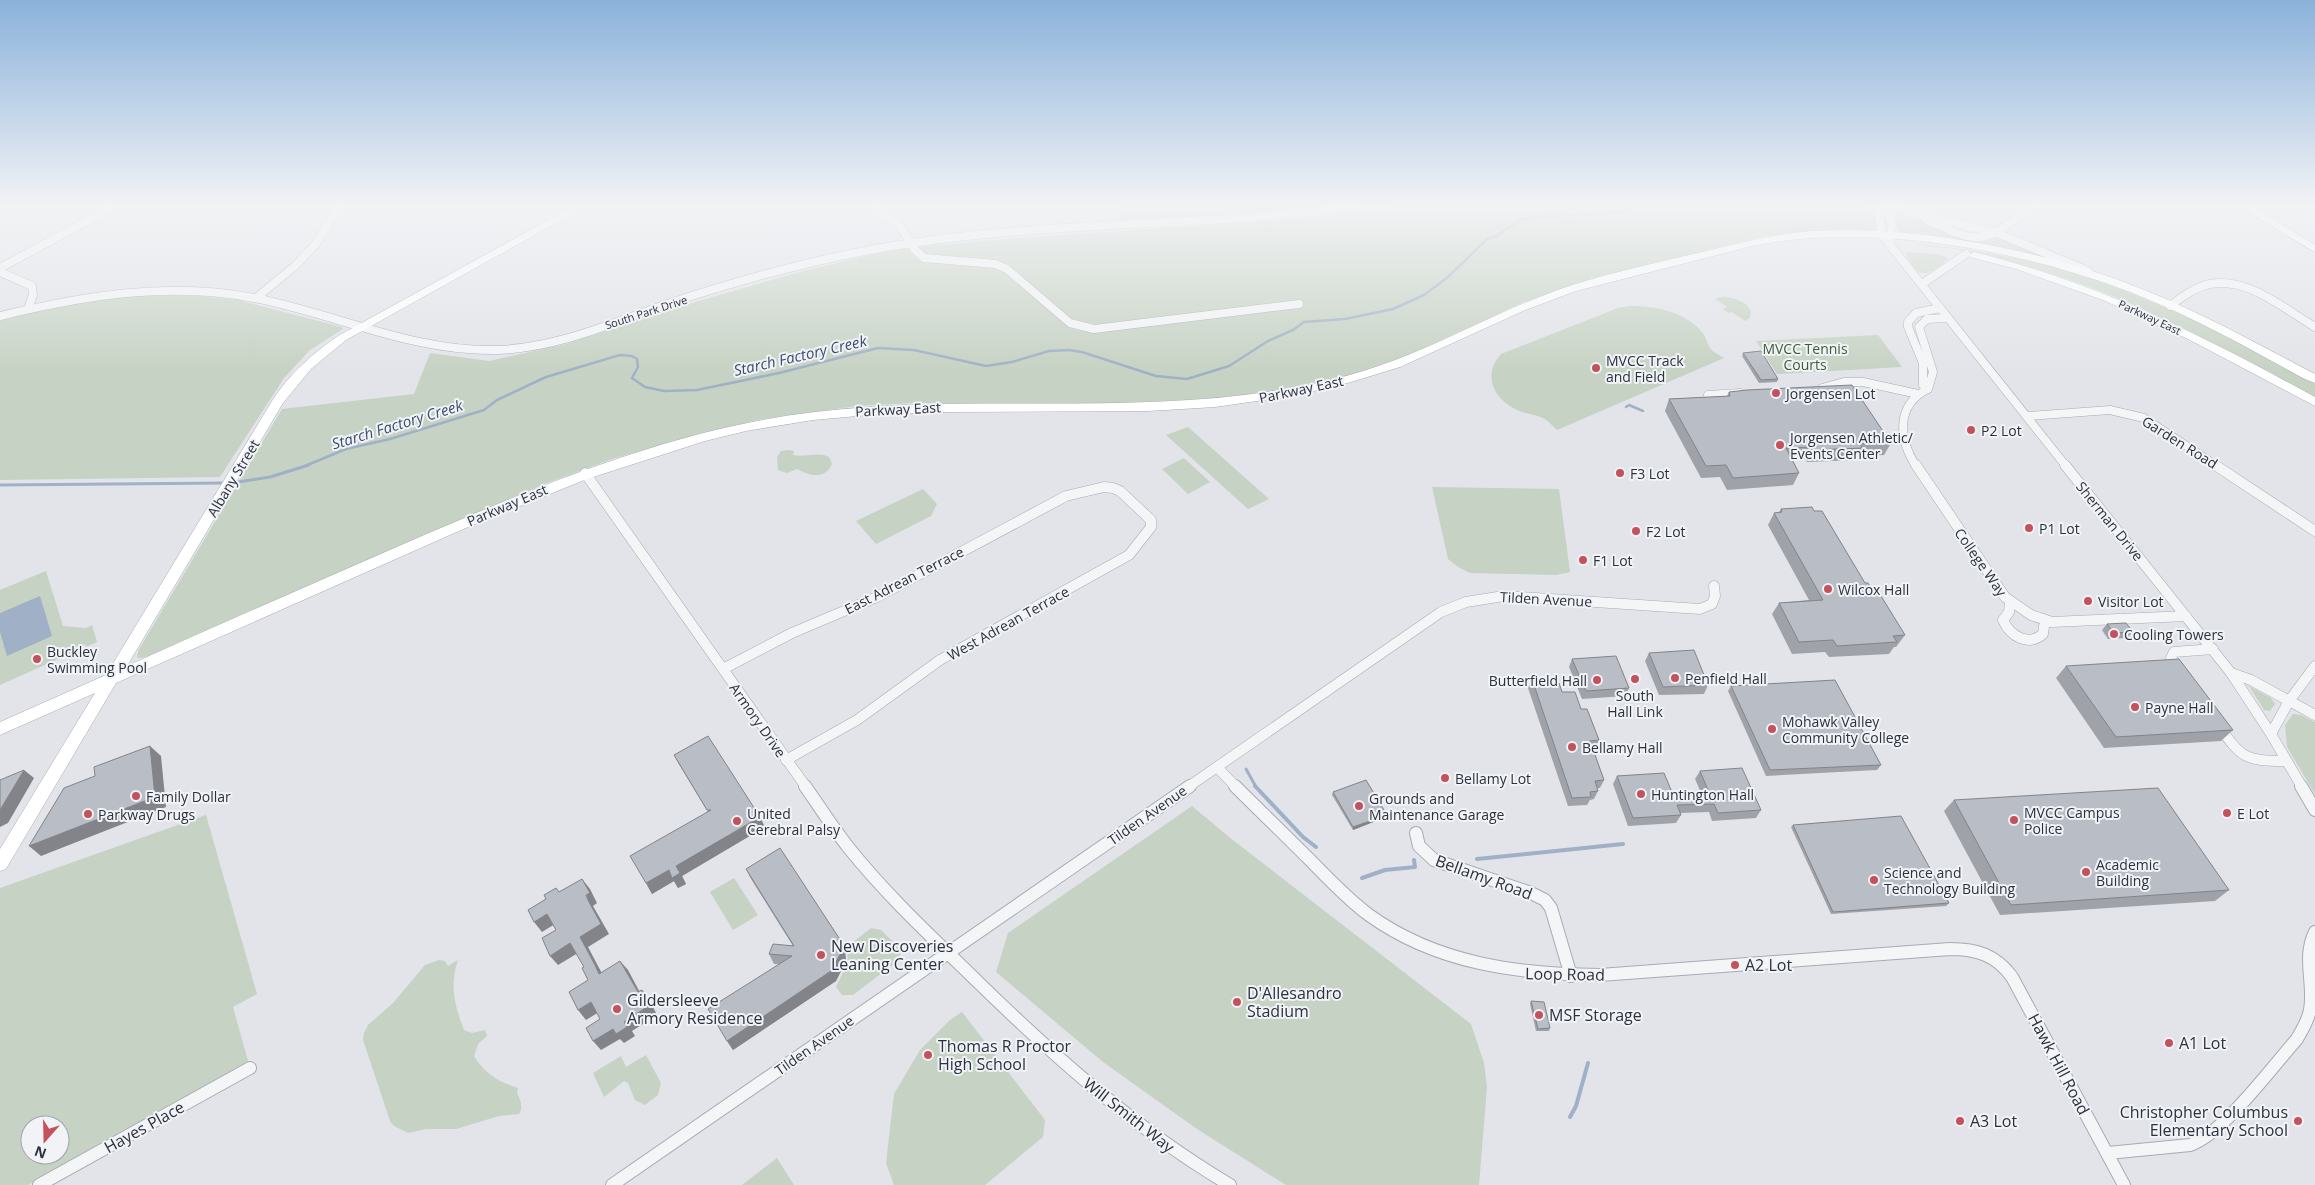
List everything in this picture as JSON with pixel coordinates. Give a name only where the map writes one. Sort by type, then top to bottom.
[{"type":"street","points":[[0,270],[13,262]]},
{"type":"street","points":[[256,298],[299,262]]},
{"type":"street","name":"Albany Street","points":[[0,864],[278,402],[295,377],[321,352],[362,326],[479,262]]},
{"type":"street","name":"South Park Drive","points":[[0,316],[28,309],[130,292],[198,291],[256,298],[441,348],[474,351],[527,347],[564,339],[762,275],[816,262]]},
{"type":"street","points":[[975,262],[995,264],[1007,269],[1070,323],[1094,329],[1299,304]]},
{"type":"street","name":"Parkway East","points":[[0,729],[315,588],[586,473],[676,444],[747,427],[857,410],[924,407],[1186,406],[1285,394],[1341,381],[1413,357],[1524,307],[1584,284],[1674,262]]},
{"type":"street","name":"Sherman Drive","points":[[1906,262],[1940,308],[2231,673],[2315,810]]},
{"type":"street","points":[[1922,284],[1954,262]]},
{"type":"street","name":"Parkway East","points":[[2000,262],[2035,271],[2096,292],[2208,344],[2315,402]]},
{"type":"street","name":"Parkway East","points":[[2043,262],[2099,277]]},
{"type":"street","name":"Parkway East","points":[[2068,262],[2170,306],[2315,379]]},
{"type":"street","points":[[0,270],[32,286],[34,291],[33,297],[28,309]]},
{"type":"street","points":[[2170,306],[2182,295],[2196,288],[2226,284],[2260,292],[2315,327]]},
{"type":"street","name":"College Way","points":[[1920,393],[1925,370],[1908,322],[1916,313],[1940,308]]},
{"type":"street","name":"College Way","points":[[1948,318],[1928,319],[1919,327],[1933,367],[1929,386],[1920,393],[1907,410],[1902,426],[1902,435],[1909,456],[2000,591],[2010,602],[2031,616],[2048,622],[2186,616]]},
{"type":"street","points":[[1810,389],[1829,388],[1844,382],[1860,382],[1920,393]]},
{"type":"street","points":[[1708,395],[1751,392]]},
{"type":"street","name":"Garden Road","points":[[2026,416],[2110,410],[2144,418],[2315,531]]},
{"type":"street","name":"Armory Drive","points":[[586,473],[848,847],[902,908],[948,953]]},
{"type":"street","name":"West Adrean Terrace","points":[[786,760],[856,720],[934,664],[1134,551],[1151,527],[1151,520],[1120,491],[1104,488],[1084,491]]},
{"type":"street","name":"East Adrean Terrace","points":[[723,669],[792,633],[877,597],[1066,496],[1084,491]]},
{"type":"street","name":"Tilden Avenue","points":[[612,1185],[1441,612],[1466,602],[1488,597],[1522,596],[1700,609],[1712,604],[1715,596],[1714,586]]},
{"type":"street","points":[[2010,602],[2009,612],[2004,620],[2006,628],[2015,635],[2026,639],[2036,639],[2043,634],[2044,626],[2048,622]]},
{"type":"street","points":[[2187,682],[2172,661],[2172,653],[2213,649]]},
{"type":"street","points":[[2270,734],[2288,701],[2315,666]]},
{"type":"street","points":[[2231,673],[2251,680],[2315,715]]},
{"type":"street","points":[[2213,717],[2234,746],[2248,758],[2254,760],[2286,761]]},
{"type":"street","name":"Loop Road","points":[[1217,767],[1352,902],[1376,921],[1430,949],[1477,965],[1521,973],[1571,976],[1685,970],[1950,949],[1971,949],[1985,952]]},
{"type":"street","name":"Bellamy Road","points":[[1416,834],[1422,850],[1434,860],[1545,900],[1551,908],[1571,976]]},
{"type":"street","points":[[2108,1153],[2190,1145],[2202,1141],[2223,1123],[2297,1039],[2305,1025],[2312,1000],[2309,947],[2310,938],[2315,932]]},
{"type":"street","name":"Hawk Hill Road","points":[[1985,952],[2001,961],[2012,977],[2124,1185]]},
{"type":"street","name":"Will Smith Way","points":[[948,953],[1029,1032],[1104,1097],[1186,1158],[1230,1185]]},
{"type":"street","name":"Hayes Place","points":[[39,1185],[250,1068]]},
{"type":"green space","points":[[840,262],[1657,262],[1592,278],[1529,300],[1411,354],[1379,366],[1330,381],[1281,391],[1183,403],[914,403],[857,406],[757,420],[710,431],[615,458],[544,484],[147,657],[137,658],[138,651],[282,409],[414,394],[430,353],[489,361],[566,344],[695,302]]},
{"type":"green space","points":[[1911,262],[1943,262],[1926,273],[1917,271]]},
{"type":"green space","points":[[2012,262],[2039,263],[2111,286],[2181,314],[2249,347],[2315,383],[2315,399],[2156,315],[2123,300],[2043,271]]},
{"type":"green space","points":[[130,295],[200,296],[238,300],[342,327],[343,329],[310,350],[284,378],[220,477],[0,480],[0,320],[42,310]]},
{"type":"green space","points":[[1721,297],[1734,299],[1745,304],[1751,311],[1750,318],[1745,321],[1732,312],[1728,313],[1723,309],[1727,307],[1715,299]]},
{"type":"green space","name":"MVCC Track and Field","points":[[1629,306],[1649,307],[1668,311],[1687,319],[1702,332],[1712,350],[1724,358],[1557,430],[1545,419],[1515,409],[1507,404],[1496,392],[1491,377],[1492,369],[1501,354],[1618,308]]},
{"type":"green space","name":"MVCC Tennis Courts","points":[[1878,335],[1902,367],[1777,374],[1756,341]]},
{"type":"green space","points":[[1188,427],[1269,499],[1248,509],[1166,435]]},
{"type":"green space","points":[[781,451],[794,451],[793,455],[797,456],[824,455],[829,457],[832,464],[825,473],[817,475],[797,469],[787,473],[778,470],[777,457]]},
{"type":"green space","points":[[1184,458],[1210,482],[1188,494],[1162,469]]},
{"type":"green space","points":[[1432,487],[1559,489],[1570,572],[1556,575],[1470,573],[1458,567],[1448,559]]},
{"type":"green space","points":[[923,489],[937,504],[931,516],[876,544],[856,521]]},
{"type":"green space","points":[[46,571],[63,626],[86,628],[92,625],[97,642],[86,647],[85,644],[74,650],[74,652],[0,685],[0,590]]},
{"type":"green space","points":[[2249,686],[2271,698],[2275,704],[2270,711],[2264,710]]},
{"type":"green space","points":[[2293,714],[2301,715],[2315,722],[2315,794],[2287,747],[2285,725]]},
{"type":"green space","name":"D'Allesandro Stadium","points":[[1192,806],[1229,837],[1471,1024],[1484,1063],[1487,1087],[1479,1185],[1286,1185],[1197,1129],[1103,1062],[996,972],[1008,933]]},
{"type":"green space","points":[[206,815],[257,994],[233,1007],[250,1068],[70,1163],[70,1115],[20,1115],[20,1165],[66,1165],[28,1185],[0,1185],[0,888]]},
{"type":"green space","points":[[734,878],[758,915],[733,930],[710,892]]},
{"type":"green space","points":[[871,928],[881,930],[900,949],[899,960],[853,995],[842,995],[836,987],[848,962],[847,947]]},
{"type":"green space","points":[[439,960],[445,961],[448,966],[458,960],[454,978],[454,996],[464,1030],[472,1033],[485,1030],[487,1036],[478,1044],[474,1056],[483,1068],[493,1076],[518,1088],[517,1093],[521,1109],[519,1114],[499,1116],[456,1129],[426,1129],[408,1133],[394,1126],[390,1121],[363,1040],[364,1033],[368,1025],[393,1003],[425,965]]},
{"type":"green space","points":[[962,1012],[1045,1120],[1043,1137],[985,1185],[894,1185],[886,1163],[894,1094],[920,1050],[950,1020]]},
{"type":"green space","points":[[646,1055],[661,1083],[658,1095],[645,1105],[635,1100],[628,1083],[624,1081],[604,1097],[593,1073],[621,1056],[626,1067]]},
{"type":"green space","points":[[777,1158],[794,1185],[742,1185]]},
{"type":"water","points":[[40,596],[52,636],[7,656],[0,632],[0,613]]},
{"type":"building","points":[[1761,351],[1778,379],[1761,380],[1743,353]]},
{"type":"building","name":"Jorgensen Athletic/ Events Center","points":[[1852,385],[1891,443],[1860,444],[1862,448],[1813,450],[1812,447],[1786,448],[1799,473],[1733,478],[1726,465],[1706,466],[1669,399],[1730,396],[1729,392],[1747,390]]},
{"type":"building","name":"Wilcox Hall","points":[[1812,507],[1814,511],[1822,511],[1865,583],[1868,583],[1877,596],[1881,596],[1905,635],[1893,636],[1897,642],[1837,646],[1833,640],[1799,642],[1779,603],[1823,600],[1774,513],[1782,512],[1781,509]]},
{"type":"building","points":[[2126,623],[2133,632],[2114,633],[2107,624]]},
{"type":"building","name":"Penfield Hall","points":[[1694,650],[1708,685],[1663,687],[1649,653]]},
{"type":"building","name":"Butterfield Hall","points":[[1616,656],[1629,688],[1586,691],[1572,659]]},
{"type":"building","name":"Payne Hall","points":[[2179,659],[2233,730],[2116,737],[2066,666]]},
{"type":"building","name":"Bellamy Hall","points":[[1549,678],[1551,684],[1559,683],[1562,692],[1575,692],[1581,709],[1587,709],[1599,740],[1590,741],[1604,780],[1595,781],[1598,791],[1590,792],[1591,797],[1572,798],[1532,679]]},
{"type":"building","points":[[1835,680],[1881,765],[1770,770],[1731,686]]},
{"type":"building","name":"United Cerebral Palsy","points":[[708,736],[760,817],[676,866],[680,873],[672,878],[669,870],[646,883],[630,856],[711,810],[707,810],[674,755]]},
{"type":"building","points":[[150,746],[155,797],[29,846],[64,788],[95,776],[94,767]]},
{"type":"building","points":[[1742,768],[1761,810],[1718,813],[1714,804],[1677,805],[1681,815],[1633,818],[1617,776],[1664,773],[1674,797],[1710,795],[1700,771]]},
{"type":"building","points":[[24,770],[0,810],[0,780]]},
{"type":"building","name":"Grounds and Maintenance Garage","points":[[1366,780],[1387,815],[1353,827],[1333,792]]},
{"type":"building","name":"Academic Building","points":[[2158,788],[2229,890],[2011,905],[1954,800]]},
{"type":"building","name":"Science and Technology Building","points":[[1901,816],[1949,903],[1833,912],[1793,825]]},
{"type":"building","name":"New Discoveries Leaning Center","points":[[780,848],[841,941],[842,951],[831,971],[727,1041],[708,1009],[792,956],[769,954],[773,944],[794,946],[746,869]]},
{"type":"building","points":[[582,879],[590,893],[586,895],[588,900],[601,924],[580,937],[599,974],[620,961],[638,992],[642,990],[650,1005],[624,1022],[627,1027],[616,1034],[613,1029],[593,1041],[586,1028],[600,1019],[591,1002],[578,1010],[569,992],[588,980],[582,968],[584,967],[570,943],[550,956],[542,938],[556,930],[547,914],[534,922],[528,910],[546,899],[544,895],[556,888],[559,892]]},
{"type":"building","name":"MSF Storage","points":[[1531,1001],[1544,1002],[1550,1028],[1538,1029]]},
{"type":"waterway","name":"Starch Factory Creek","points":[[305,466],[346,449],[390,439],[484,410],[497,400],[546,377],[620,355],[632,356],[637,359],[638,367],[632,378],[645,387],[664,391],[697,390],[779,373],[878,348],[914,350],[986,366],[1012,362],[1049,351],[1069,350],[1082,352],[1156,376],[1187,379],[1229,366],[1268,341],[1293,330],[1304,322],[1345,319],[1393,309],[1424,295],[1448,277],[1463,262]]},
{"type":"waterway","points":[[1626,407],[1629,405],[1643,411]]},
{"type":"waterway","name":"Starch Factory Creek","points":[[231,483],[270,477],[309,465]]},
{"type":"waterway","name":"Starch Factory Creek","points":[[0,485],[225,483]]},
{"type":"waterway","points":[[1246,769],[1256,787]]},
{"type":"waterway","points":[[1255,786],[1303,837],[1316,847]]},
{"type":"waterway","points":[[1477,859],[1623,844]]},
{"type":"waterway","points":[[1362,878],[1385,870],[1415,867],[1414,860]]},
{"type":"waterway","points":[[1570,1117],[1576,1106],[1588,1063]]},
{"type":"place","name":"MVCC Track and Field","points":[[1596,368]]},
{"type":"place","name":"Jorgensen Lot","points":[[1776,393]]},
{"type":"place","name":"P2 Lot","points":[[1971,430]]},
{"type":"place","name":"Jorgensen Athletic/ Events Center","points":[[1780,445]]},
{"type":"place","name":"F3 Lot","points":[[1620,473]]},
{"type":"place","name":"P1 Lot","points":[[2029,528]]},
{"type":"place","name":"F2 Lot","points":[[1636,531]]},
{"type":"place","name":"F1 Lot","points":[[1583,560]]},
{"type":"place","name":"Wilcox Hall","points":[[1828,589]]},
{"type":"place","name":"Visitor Lot","points":[[2088,601]]},
{"type":"place","name":"Cooling Towers","points":[[2114,634]]},
{"type":"place","name":"Buckley Swimming Pool","points":[[37,659]]},
{"type":"place","name":"Penfield Hall","points":[[1675,678]]},
{"type":"place","name":"South Hall Link","points":[[1635,679]]},
{"type":"place","name":"Butterfield Hall","points":[[1597,680]]},
{"type":"place","name":"Payne Hall","points":[[2135,707]]},
{"type":"place","name":"Mohawk Valley Community College","points":[[1772,729]]},
{"type":"place","name":"Bellamy Hall","points":[[1572,747]]},
{"type":"place","name":"Bellamy Lot","points":[[1445,778]]},
{"type":"place","name":"Huntington Hall","points":[[1641,794]]},
{"type":"place","name":"Family Dollar","points":[[136,796]]},
{"type":"place","name":"Grounds and Maintenance Garage","points":[[1359,806]]},
{"type":"place","name":"E Lot","points":[[2227,813]]},
{"type":"place","name":"Parkway Drugs","points":[[88,814]]},
{"type":"place","name":"MVCC Campus Police","points":[[2014,820]]},
{"type":"place","name":"United Cerebral Palsy","points":[[737,821]]},
{"type":"place","name":"Academic Building","points":[[2086,872]]},
{"type":"place","name":"Science and Technology Building","points":[[1874,880]]},
{"type":"place","name":"New Discoveries Leaning Center","points":[[821,955]]},
{"type":"place","name":"A2 Lot","points":[[1735,965]]},
{"type":"place","name":"D'Allesandro Stadium","points":[[1237,1002]]},
{"type":"place","name":"Gildersleeve Armory Residence","points":[[617,1009]]},
{"type":"place","name":"MSF Storage","points":[[1539,1015]]},
{"type":"place","name":"A1 Lot","points":[[2169,1043]]},
{"type":"place","name":"Thomas R Proctor High School","points":[[928,1055]]},
{"type":"place","name":"A3 Lot","points":[[1960,1121]]},
{"type":"place","name":"Christopher Columbus Elementary School","points":[[2298,1121]]}]
